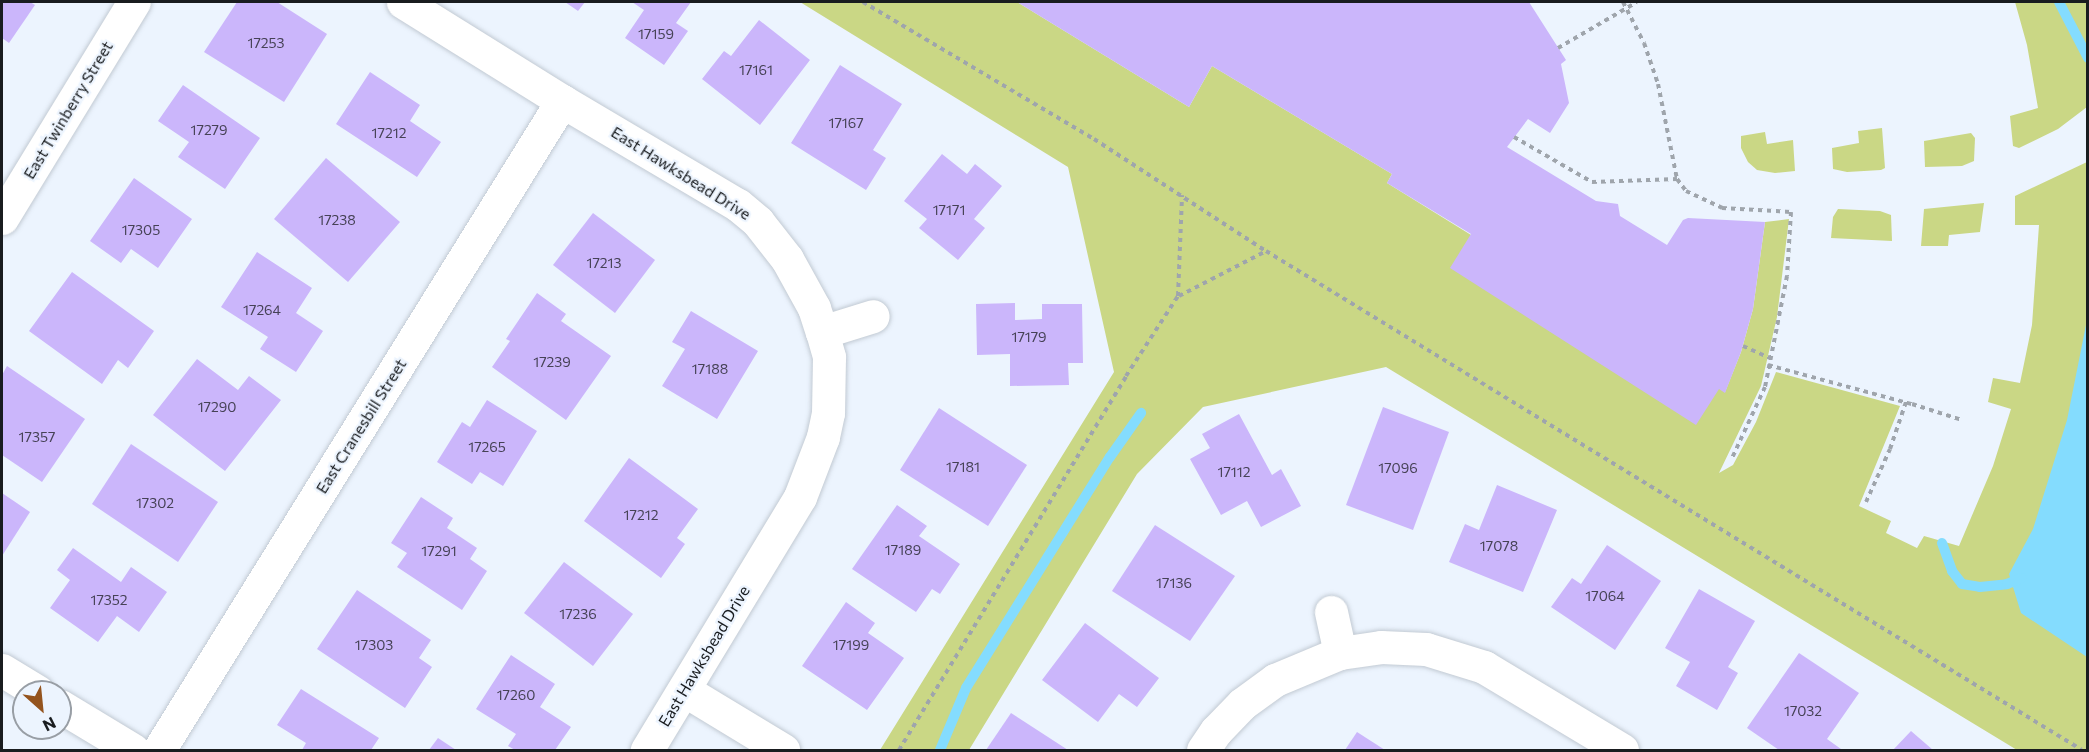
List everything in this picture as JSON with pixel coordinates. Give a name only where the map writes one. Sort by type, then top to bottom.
[{"type":"street","name":"East Twinberry Street","points":[[2,218],[134,2]]},
{"type":"street","name":"East Hawksbead Drive","points":[[404,2],[738,205],[758,222],[802,283],[822,332],[829,357],[831,384],[823,437],[813,467],[800,497],[647,750]]},
{"type":"street","name":"East Cranesbill Street","points":[[159,750],[562,100]]},
{"type":"street","points":[[822,332],[873,316]]},
{"type":"street","points":[[1331,612],[1340,653]]},
{"type":"street","points":[[1203,750],[1230,717],[1257,693],[1294,670],[1340,653],[1381,648],[1426,650],[1484,667],[1622,750]]},
{"type":"street","points":[[2,670],[18,680]]},
{"type":"street","points":[[684,690],[783,750]]},
{"type":"street","points":[[72,713],[133,750]]},
{"type":"path","points":[[863,2],[1094,139],[1266,251],[2082,750]]},
{"type":"path","points":[[1623,2],[1651,61],[1658,84],[1677,179],[1686,190],[1722,208],[1791,212],[1790,256],[1777,339],[1768,365],[1765,387],[1732,458]]},
{"type":"path","points":[[1558,48],[1637,2]]},
{"type":"path","points":[[1514,137],[1592,182],[1677,179]]},
{"type":"path","points":[[1178,296],[1182,195]]},
{"type":"path","points":[[1785,205],[1785,212]]},
{"type":"path","points":[[899,750],[1126,376],[1178,296],[1266,251]]},
{"type":"path","points":[[1743,346],[1770,358]]},
{"type":"path","points":[[1768,365],[1906,402],[1962,420]]},
{"type":"path","points":[[1866,502],[1890,449],[1906,402]]},
{"type":"green space","points":[[800,2],[1017,2],[1189,107],[1212,66],[1392,174],[1387,183],[1725,392],[1741,352],[1753,309],[1765,222],[1789,219],[1777,317],[1761,386],[1719,473],[1733,465],[1756,422],[1776,372],[1900,406],[1859,506],[1891,521],[1886,533],[1917,548],[1924,536],[1959,546],[1993,466],[2011,409],[1988,402],[1993,378],[2020,383],[2032,325],[2039,225],[2015,225],[2015,196],[2087,162],[2087,750],[2017,750],[1386,367],[1203,407],[1137,474],[969,750],[880,750],[1114,372],[1068,167]]},
{"type":"green space","points":[[2015,2],[2088,2],[2087,107],[2058,129],[2019,148],[2013,146],[2010,116],[2038,108],[2027,45]]},
{"type":"green space","points":[[1882,128],[1885,168],[1847,172],[1833,169],[1832,148],[1859,143],[1858,131]]},
{"type":"green space","points":[[1765,132],[1767,144],[1793,140],[1795,171],[1775,173],[1757,170],[1748,162],[1741,148],[1741,136]]},
{"type":"green space","points":[[1971,133],[1975,138],[1974,161],[1962,166],[1925,167],[1924,141]]},
{"type":"green space","points":[[1984,203],[1980,232],[1949,235],[1948,246],[1921,246],[1924,209]]},
{"type":"green space","points":[[1838,209],[1880,211],[1891,215],[1892,241],[1831,238],[1833,217]]},
{"type":"water","points":[[2087,235],[2088,657],[2021,613],[2009,574],[2033,529],[2067,420],[2086,325]]},
{"type":"building","points":[[2,2],[30,2],[35,5],[9,43],[2,38]]},
{"type":"building","points":[[237,2],[277,2],[327,34],[284,102],[204,52]]},
{"type":"building","points":[[565,2],[585,2],[578,11]]},
{"type":"building","points":[[632,2],[691,2],[676,23],[688,31],[664,65],[625,38],[644,10]]},
{"type":"building","points":[[1017,2],[1529,2],[1566,60],[1561,64],[1569,103],[1550,133],[1528,119],[1507,147],[1596,201],[1618,204],[1620,216],[1667,245],[1683,220],[1688,218],[1765,222],[1753,309],[1741,352],[1725,393],[1719,389],[1696,425],[1450,268],[1471,234],[1387,183],[1392,174],[1212,66],[1189,107]]},
{"type":"building","points":[[759,20],[810,60],[760,125],[702,79],[724,51],[731,56]]},
{"type":"building","points":[[840,65],[902,104],[873,150],[886,158],[866,190],[791,143]]},
{"type":"building","points":[[370,72],[420,105],[410,121],[441,142],[417,177],[336,124]]},
{"type":"building","points":[[183,85],[260,138],[225,189],[178,157],[189,142],[158,121]]},
{"type":"building","points":[[942,154],[967,174],[975,164],[1002,186],[974,219],[985,228],[958,260],[919,228],[927,219],[904,201]]},
{"type":"building","points":[[326,158],[400,222],[348,282],[274,219]]},
{"type":"building","points":[[134,178],[192,219],[158,268],[131,249],[121,263],[90,241]]},
{"type":"building","points":[[593,213],[655,260],[615,313],[553,265]]},
{"type":"building","points":[[257,252],[312,288],[296,313],[323,331],[296,372],[260,349],[268,337],[221,307]]},
{"type":"building","points":[[72,272],[154,331],[128,368],[118,360],[102,384],[29,331]]},
{"type":"building","points":[[537,293],[566,314],[561,321],[611,356],[566,420],[492,367],[510,341],[506,339]]},
{"type":"building","points":[[1015,303],[1015,320],[1042,319],[1042,304],[1082,304],[1083,363],[1068,363],[1069,385],[1010,386],[1010,354],[977,355],[976,304]]},
{"type":"building","points":[[691,311],[758,351],[717,419],[662,386],[685,349],[672,342]]},
{"type":"building","points":[[197,359],[238,390],[249,376],[281,400],[225,471],[153,415]]},
{"type":"building","points":[[7,366],[85,419],[42,482],[2,455],[2,375]]},
{"type":"building","points":[[487,400],[537,431],[503,486],[480,472],[472,484],[437,462],[462,422],[470,427]]},
{"type":"building","points":[[1383,407],[1449,432],[1413,530],[1346,505]]},
{"type":"building","points":[[939,408],[1027,465],[988,526],[900,470]]},
{"type":"building","points":[[1239,414],[1272,475],[1281,469],[1301,506],[1261,527],[1247,501],[1221,515],[1190,459],[1210,448],[1202,434]]},
{"type":"building","points":[[131,444],[218,502],[178,562],[92,504]]},
{"type":"building","points":[[629,458],[698,509],[677,538],[685,544],[661,578],[584,521]]},
{"type":"building","points":[[1497,485],[1557,510],[1523,592],[1449,562],[1465,524],[1479,530]]},
{"type":"building","points":[[2,493],[30,512],[2,556]]},
{"type":"building","points":[[421,497],[453,518],[447,528],[477,548],[470,559],[487,571],[462,610],[397,567],[407,553],[391,543]]},
{"type":"building","points":[[897,505],[927,526],[919,536],[960,564],[940,594],[932,589],[916,612],[852,569]]},
{"type":"building","points":[[1155,525],[1235,576],[1190,641],[1112,591]]},
{"type":"building","points":[[1607,545],[1661,581],[1615,650],[1551,607],[1572,578],[1581,584]]},
{"type":"building","points":[[73,548],[121,582],[131,567],[167,592],[139,632],[117,616],[98,642],[50,608],[70,580],[57,570]]},
{"type":"building","points":[[564,562],[633,614],[593,666],[524,613]]},
{"type":"building","points":[[1699,589],[1755,621],[1728,667],[1738,673],[1717,710],[1676,686],[1690,662],[1665,648]]},
{"type":"building","points":[[357,590],[431,640],[419,658],[432,667],[405,708],[317,649]]},
{"type":"building","points":[[846,602],[875,623],[868,633],[904,658],[867,710],[802,666]]},
{"type":"building","points":[[1085,623],[1159,678],[1137,707],[1119,694],[1098,722],[1042,680]]},
{"type":"building","points":[[1799,653],[1859,693],[1827,739],[1840,750],[1779,750],[1747,728]]},
{"type":"building","points":[[511,655],[555,684],[540,707],[571,727],[555,750],[515,750],[508,746],[516,734],[476,709]]},
{"type":"building","points":[[301,689],[379,738],[371,750],[302,750],[306,743],[277,725]]},
{"type":"building","points":[[1011,713],[1068,750],[986,750]]},
{"type":"building","points":[[1911,731],[1933,750],[1893,750]]},
{"type":"building","points":[[1357,732],[1385,750],[1345,750]]},
{"type":"building","points":[[438,738],[456,750],[429,750]]},
{"type":"waterway","points":[[2059,2],[2088,58]]},
{"type":"waterway","points":[[940,750],[966,688],[1110,457],[1141,413]]},
{"type":"waterway","points":[[1942,543],[1952,571],[1962,584],[1980,587],[2007,584],[2022,578]]}]
